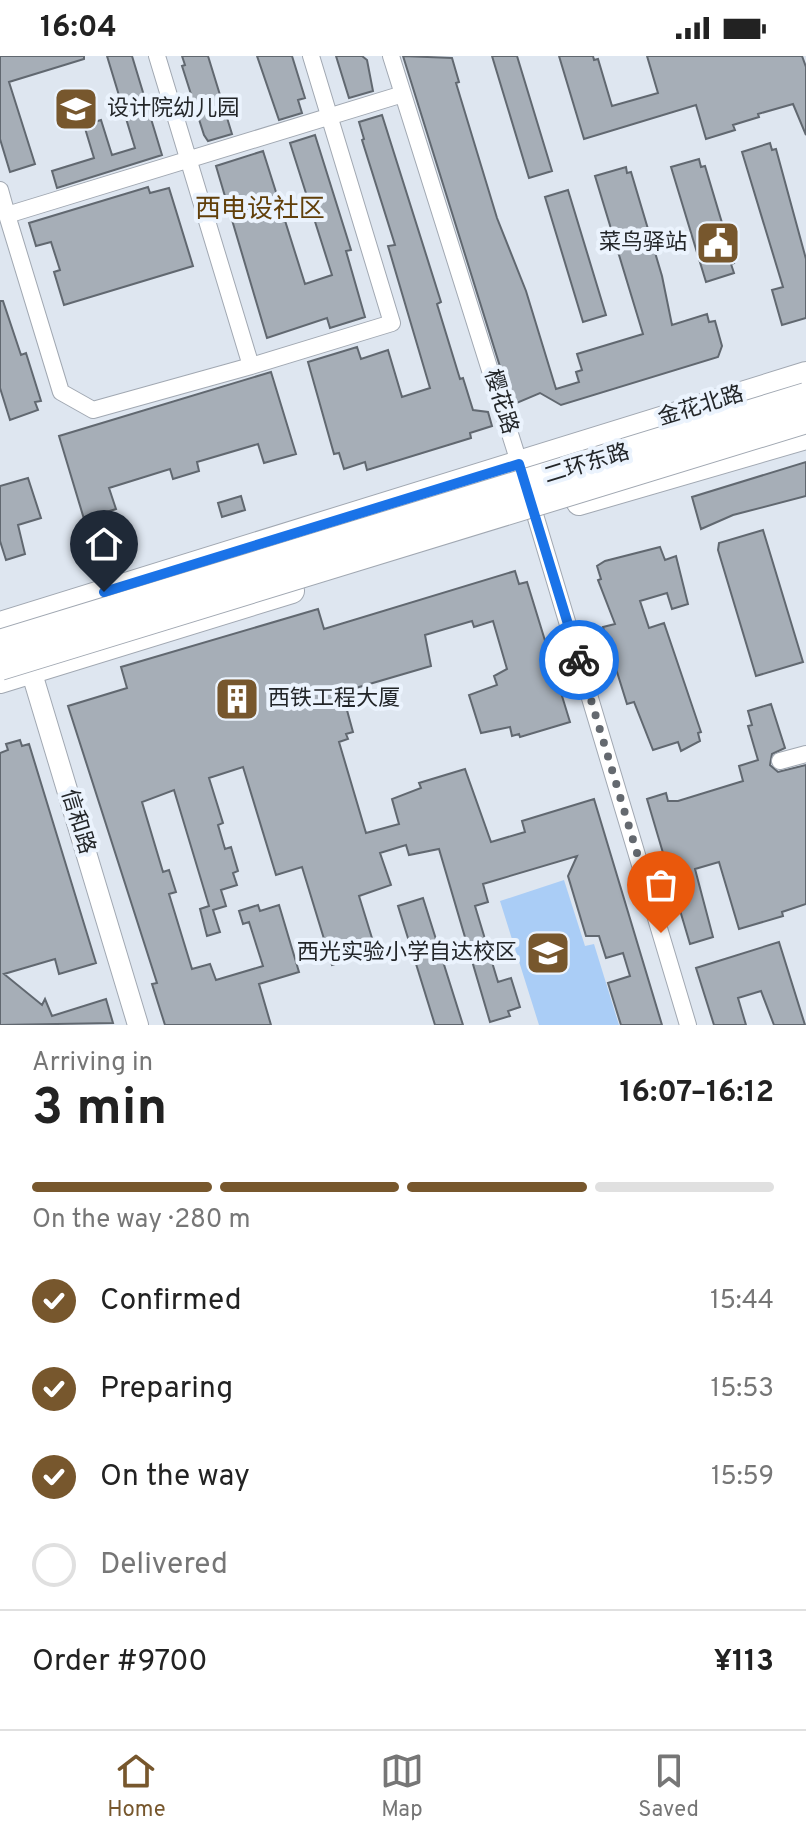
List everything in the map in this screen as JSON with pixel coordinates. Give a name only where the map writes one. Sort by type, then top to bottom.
[{"type":"highway","name":"二环东路","points":[[0,644],[806,397]]},
{"type":"highway","name":"二环东路","points":[[0,666],[806,419]]},
{"type":"main road","points":[[748,392],[785,369],[806,361]]},
{"type":"main road","name":"金花北路","points":[[8,621],[806,374]]},
{"type":"main road","points":[[0,681],[536,515],[806,437]]},
{"type":"street","points":[[157,56],[251,366]]},
{"type":"street","points":[[0,190],[61,392],[93,410],[392,323],[311,56]]},
{"type":"street","name":"樱花路","points":[[391,56],[536,515],[688,1025]]},
{"type":"street","points":[[7,215],[403,94]]},
{"type":"street","name":"信和路","points":[[8,621],[32,672],[138,1025]]},
{"type":"street","points":[[780,761],[806,754]]},
{"type":"shaded area","points":[[564,880],[585,946],[594,944],[619,1025],[539,1025],[500,901]]},
{"type":"building","points":[[0,56],[84,56],[84,59],[9,82],[35,164],[10,172],[0,139]]},
{"type":"building","points":[[107,56],[132,56],[162,155],[57,188],[52,171],[94,158],[84,125],[101,120],[112,155],[135,148]]},
{"type":"building","points":[[182,56],[208,56],[232,134],[208,141],[204,135],[182,66],[185,65]]},
{"type":"building","points":[[257,56],[292,56],[305,98],[298,100],[302,113],[279,120]]},
{"type":"building","points":[[336,56],[362,56],[367,60],[373,91],[349,98]]},
{"type":"building","points":[[403,56],[452,58],[459,82],[456,83],[497,218],[526,291],[556,389],[579,382],[576,372],[582,370],[577,354],[643,334],[595,176],[626,167],[627,173],[631,172],[662,276],[672,325],[707,314],[709,322],[715,321],[722,346],[718,357],[561,405],[540,393],[512,405]]},
{"type":"building","points":[[492,56],[517,56],[552,171],[529,178]]},
{"type":"building","points":[[559,56],[593,56],[594,60],[598,59],[612,106],[658,93],[647,56],[802,56],[806,67],[806,135],[793,104],[758,114],[759,117],[733,125],[735,130],[706,139],[696,105],[584,139]]},
{"type":"building","points":[[382,115],[441,302],[437,304],[460,379],[463,378],[473,410],[488,412],[492,426],[470,433],[471,438],[367,470],[365,462],[344,469],[339,453],[334,454],[308,362],[357,347],[361,359],[388,350],[402,397],[430,388],[388,246],[395,245],[362,140],[359,122]]},
{"type":"building","points":[[315,135],[351,250],[346,251],[365,317],[330,328],[327,318],[267,338],[216,166],[263,151],[305,284],[332,275],[290,143]]},
{"type":"building","points":[[770,143],[772,150],[776,149],[806,259],[806,318],[782,325],[772,290],[783,287],[742,152]]},
{"type":"building","points":[[699,159],[701,167],[705,166],[734,263],[731,264],[734,273],[706,282],[671,167]]},
{"type":"building","points":[[148,187],[150,193],[169,188],[193,266],[64,305],[54,272],[60,270],[51,242],[36,246],[29,223]]},
{"type":"building","points":[[568,190],[606,315],[583,322],[545,197]]},
{"type":"building","points":[[0,301],[3,301],[21,355],[26,353],[41,401],[35,402],[38,410],[10,420],[0,388]]},
{"type":"building","points":[[271,372],[296,454],[264,463],[258,444],[197,462],[199,471],[173,479],[170,469],[109,488],[116,509],[84,519],[59,436]]},
{"type":"building","points":[[806,462],[806,496],[733,515],[701,529],[692,497]]},
{"type":"building","points":[[28,478],[41,518],[18,525],[25,554],[6,560],[0,541],[0,486]]},
{"type":"building","points":[[241,496],[245,510],[222,517],[218,503]]},
{"type":"building","points":[[763,530],[803,662],[756,676],[718,550],[719,543]]},
{"type":"building","points":[[660,547],[665,560],[676,556],[688,604],[672,609],[667,593],[640,601],[649,628],[664,623],[701,732],[698,733],[700,741],[681,751],[678,742],[653,750],[634,702],[627,704],[603,627],[615,624],[598,580],[601,579],[597,566],[605,561]]},
{"type":"building","points":[[515,571],[519,584],[527,582],[570,722],[520,737],[519,734],[512,736],[510,727],[481,733],[469,695],[497,685],[494,676],[507,669],[493,621],[474,627],[472,621],[425,635],[431,666],[342,692],[353,732],[346,734],[348,739],[339,742],[366,833],[399,824],[392,799],[421,788],[419,783],[465,769],[491,842],[525,832],[522,821],[594,799],[662,1025],[621,1025],[608,983],[630,976],[623,953],[606,958],[599,936],[586,936],[568,876],[577,856],[483,884],[488,902],[475,906],[498,982],[511,978],[520,1007],[508,1011],[510,1016],[490,1022],[439,849],[409,855],[406,845],[380,853],[391,885],[359,896],[376,951],[332,965],[302,867],[276,875],[243,767],[209,778],[223,823],[218,825],[225,849],[231,847],[238,871],[233,873],[237,885],[221,890],[226,906],[213,910],[220,932],[207,936],[200,909],[209,906],[174,790],[142,802],[163,872],[169,870],[176,892],[169,894],[192,969],[210,964],[216,980],[263,966],[249,922],[243,924],[239,911],[258,905],[260,911],[279,905],[299,972],[259,984],[271,1025],[165,1025],[152,984],[157,983],[68,706],[127,688],[121,667],[318,609],[324,629]]},
{"type":"building","points":[[771,704],[785,748],[772,754],[770,765],[778,772],[806,765],[806,904],[782,912],[783,916],[739,929],[719,862],[695,869],[713,937],[690,944],[647,799],[666,793],[668,801],[678,801],[743,781],[739,766],[758,760],[748,726],[752,725],[748,711]]},
{"type":"building","points":[[20,740],[22,746],[29,744],[96,963],[59,974],[55,959],[4,974],[42,1005],[45,999],[52,1016],[106,999],[113,1023],[0,1025],[0,753],[8,750],[6,744]]},
{"type":"building","points":[[423,898],[463,1025],[435,1025],[398,906]]},
{"type":"building","points":[[779,942],[805,1025],[774,1025],[761,991],[738,998],[746,1025],[714,1025],[696,968]]},
{"type":"way so far","points":[[579,660],[661,933]]},
{"type":"place","name":"设计院幼儿园","points":[[76,109]]},
{"type":"place","name":"菜鸟驿站","points":[[718,243]]},
{"type":"place","name":"西铁工程大厦","points":[[237,699]]},
{"type":"place","name":"西光实验小学自达校区","points":[[548,953]]},
{"type":"district","name":"西电设社区","points":[[260,210]]},
{"type":"route","points":[[104,592],[519,464],[579,660]]}]
